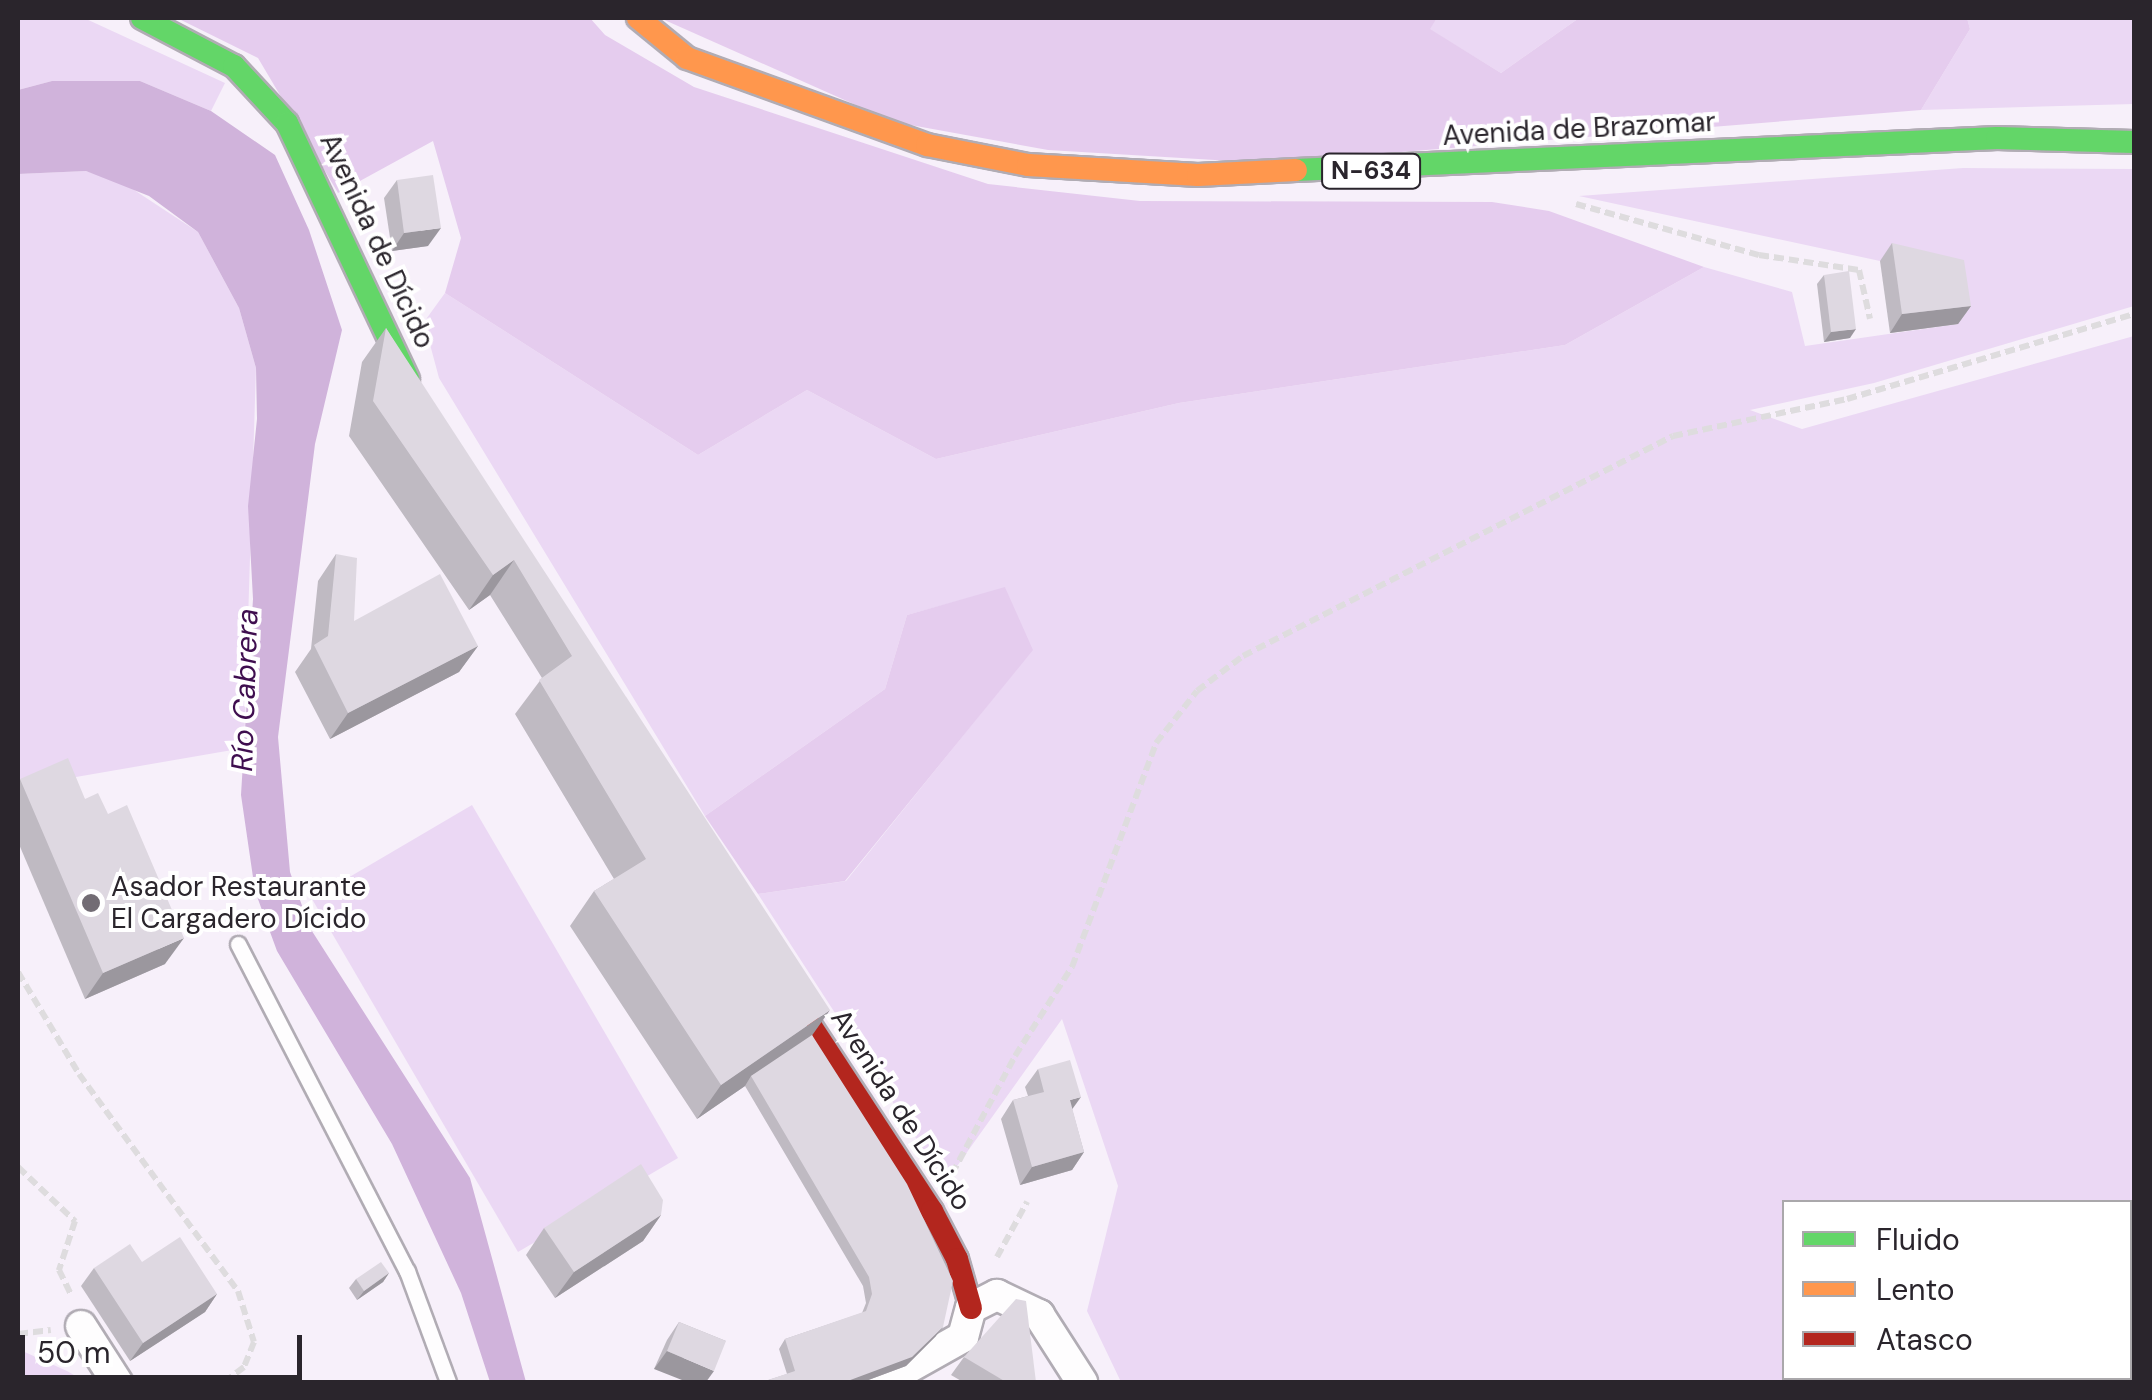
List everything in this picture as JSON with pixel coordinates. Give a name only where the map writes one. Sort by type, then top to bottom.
[{"type":"main road","name":"Avenida de Dícido","points":[[142,18],[234,66],[286,122],[419,398]]},
{"type":"main road","name":"Avenida de Brazomar","points":[[638,18],[687,58],[775,95],[927,145],[1028,164],[1237,174],[1997,138],[2134,142]]},
{"type":"main road","name":"Avenida de Dícido","points":[[770,963],[932,1210],[984,1302]]},
{"type":"street","points":[[883,1382],[964,1337],[984,1302],[1039,1315],[1082,1382]]},
{"type":"street","points":[[81,1326],[117,1382]]},
{"type":"lane","points":[[238,944],[407,1271],[448,1382]]},
{"type":"path","points":[[1558,198],[1759,256],[1859,270],[1870,319]]},
{"type":"path","points":[[932,1210],[1015,1056],[1072,967],[1156,743],[1197,691],[1243,656],[1673,436],[1847,399],[2134,314]]},
{"type":"path","points":[[18,972],[79,1074],[238,1292],[254,1342],[244,1367],[224,1382]]},
{"type":"path","points":[[18,1167],[75,1221],[59,1270],[81,1326]]},
{"type":"path","points":[[984,1302],[989,1272],[1027,1202]]},
{"type":"shaded area","points":[[18,18],[84,18],[225,83],[211,111],[140,81],[52,81],[18,90]]},
{"type":"shaded area","points":[[177,18],[590,18],[605,35],[694,87],[988,184],[1140,201],[1492,202],[1549,211],[1704,267],[1565,345],[1179,403],[936,459],[807,390],[698,455],[445,293],[461,238],[433,141],[338,193],[258,58]]},
{"type":"shaded area","points":[[660,18],[1437,18],[1430,29],[1501,73],[1579,18],[1967,18],[1970,29],[1921,110],[1265,163],[1048,150],[894,122]]},
{"type":"shaded area","points":[[1437,18],[1579,18],[1501,73],[1429,29]]},
{"type":"shaded area","points":[[1967,18],[2134,18],[2134,104],[1921,110],[1970,29]]},
{"type":"shaded area","points":[[52,81],[140,81],[211,111],[275,155],[309,230],[342,330],[315,444],[278,737],[290,872],[310,928],[470,1178],[526,1382],[490,1382],[461,1293],[392,1144],[277,951],[255,891],[241,795],[253,599],[248,506],[257,419],[256,368],[239,308],[198,232],[149,196],[86,171],[18,174],[18,90]]},
{"type":"shaded area","points":[[1963,168],[2134,169],[2134,306],[1874,383],[1750,410],[1802,429],[2134,336],[2134,1382],[1121,1382],[1087,1311],[1118,1186],[1062,1019],[945,1183],[758,894],[846,881],[1032,650],[1005,588],[907,615],[885,689],[705,816],[439,378],[424,322],[445,293],[698,455],[807,390],[936,459],[1179,403],[1565,345],[1704,267],[1792,292],[1805,346],[1958,324],[1880,261],[1579,196]]},
{"type":"shaded area","points":[[86,171],[122,182],[198,232],[239,308],[256,368],[244,748],[18,787],[18,174]]},
{"type":"shaded area","points":[[1005,587],[1033,650],[845,881],[758,894],[705,816],[885,689],[907,615]]},
{"type":"shaded area","points":[[472,805],[678,1158],[518,1252],[312,899]]},
{"type":"shaded area","points":[[18,1349],[67,1371],[86,1382],[18,1382]]},
{"type":"building","points":[[433,175],[441,228],[404,233],[397,180]]},
{"type":"building","points":[[1892,243],[1964,260],[1971,306],[1902,314]]},
{"type":"building","points":[[1849,271],[1856,329],[1831,332],[1824,275]]},
{"type":"building","points":[[386,328],[830,1010],[721,1085],[594,891],[646,859],[539,680],[572,656],[514,560],[493,575],[373,401]]},
{"type":"building","points":[[336,554],[357,558],[354,621],[440,574],[478,646],[348,713],[314,645],[328,636]]},
{"type":"building","points":[[68,758],[85,799],[98,793],[108,814],[127,805],[184,938],[103,973],[20,779]]},
{"type":"building","points":[[812,1035],[907,1184],[953,1281],[943,1327],[912,1357],[845,1382],[762,1382],[795,1371],[785,1339],[866,1311],[872,1294],[869,1277],[751,1076]]},
{"type":"building","points":[[1070,1060],[1081,1097],[1070,1100],[1084,1152],[1032,1167],[1013,1100],[1044,1092],[1038,1069]]},
{"type":"building","points":[[641,1164],[663,1200],[661,1215],[574,1272],[544,1228]]},
{"type":"building","points":[[180,1237],[217,1294],[143,1343],[94,1268],[130,1244],[142,1262]]},
{"type":"building","points":[[381,1262],[389,1273],[364,1291],[356,1279]]},
{"type":"building","points":[[1016,1299],[1026,1301],[1036,1382],[1006,1382],[964,1357]]},
{"type":"building","points":[[679,1322],[726,1341],[714,1371],[667,1351]]},
{"type":"traffic: fast","points":[[142,18],[234,66],[287,123],[408,379]]},
{"type":"traffic: fast","points":[[1296,170],[1997,138],[2134,142]]},
{"type":"traffic: slow","points":[[638,18],[687,58],[927,145],[1028,165],[1198,175],[1296,170]]},
{"type":"traffic: jam","points":[[784,985],[932,1211],[957,1259],[971,1308]]},
{"type":"place","name":"Asador Restaurante El Cargadero Dícido","points":[[91,903]]},
{"type":"water label","name":"Río Cabrera","points":[[245,690]]}]
